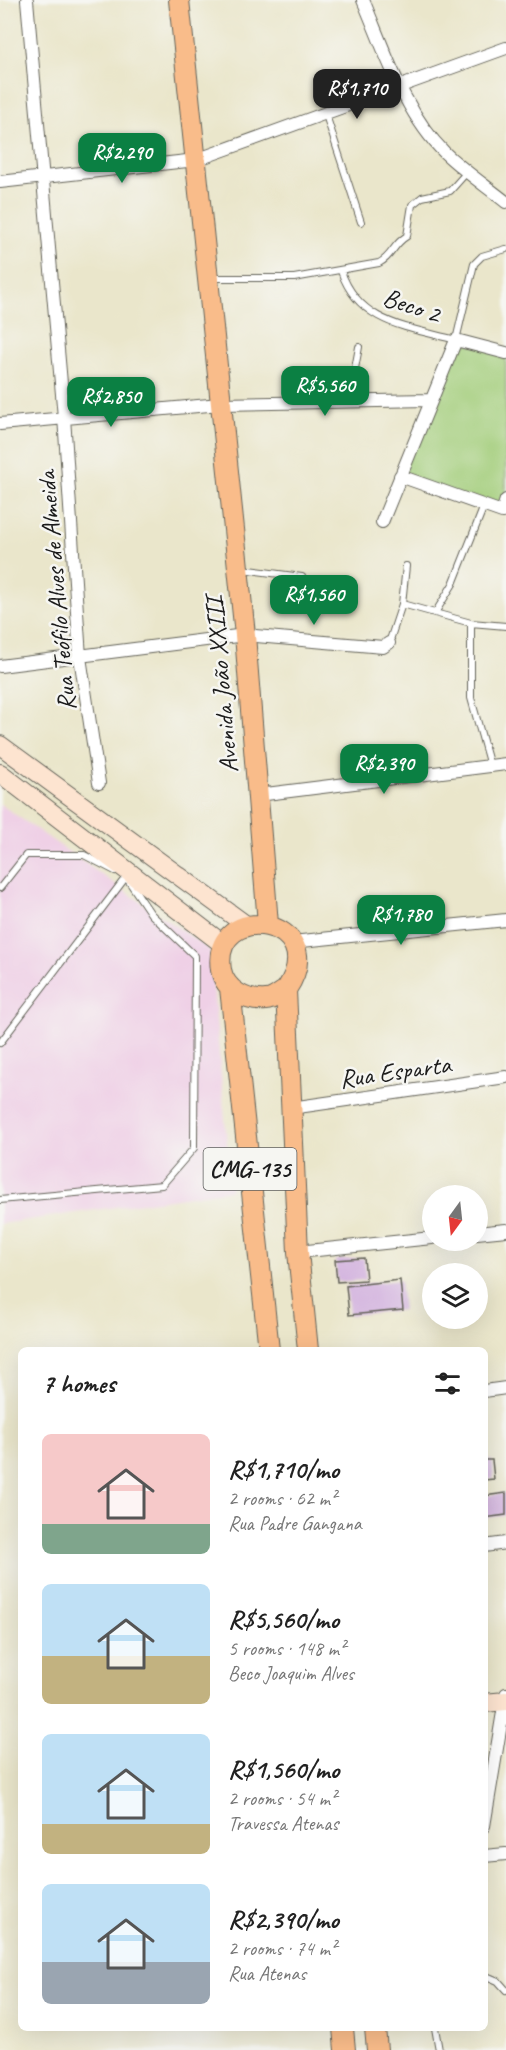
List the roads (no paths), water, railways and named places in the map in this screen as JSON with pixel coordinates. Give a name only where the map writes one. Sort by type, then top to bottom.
[{"type":"main road","name":"Avenida João XXIII","points":[[179,0],[245,635],[268,924]]},
{"type":"main road","points":[[224,945],[231,934],[246,925],[268,924],[282,930],[292,942]]},
{"type":"main road","name":"CMG-135","points":[[292,942],[298,958],[297,967],[296,975],[286,990],[298,1252],[308,1347]]},
{"type":"main road","name":"CMG-135","points":[[224,945],[220,960],[222,975],[230,988],[269,1347]]},
{"type":"main road","points":[[230,988],[248,999],[268,1000],[286,990]]},
{"type":"main road","points":[[343,2031],[345,2050]]},
{"type":"main road","points":[[375,2031],[377,2050]]},
{"type":"street","name":"Rua Teófilo Alves de Almeida","points":[[27,0],[64,417],[80,657],[99,783]]},
{"type":"street","points":[[363,0],[401,87],[422,124],[444,152],[506,202]]},
{"type":"street","points":[[0,182],[196,160],[326,115],[506,48]]},
{"type":"street","points":[[382,522],[429,400],[456,340],[506,353]]},
{"type":"street","points":[[0,424],[220,404],[429,400]]},
{"type":"street","points":[[400,476],[484,506],[505,509]]},
{"type":"street","points":[[0,666],[245,635],[383,647],[389,643]]},
{"type":"street","points":[[0,745],[246,925]]},
{"type":"street","points":[[258,795],[506,764]]},
{"type":"street","points":[[0,773],[224,945]]},
{"type":"street","points":[[292,942],[506,920]]},
{"type":"street","name":"Rua Esparta","points":[[291,1108],[506,1077]]},
{"type":"street","points":[[488,1232],[506,1230]]},
{"type":"street","points":[[298,1252],[422,1239]]},
{"type":"street","points":[[488,1390],[506,1388]]},
{"type":"street","points":[[488,1545],[506,1543]]},
{"type":"street","points":[[488,1702],[505,1699],[488,1802]]},
{"type":"street","points":[[488,1856],[506,1854]]},
{"type":"lane","points":[[326,115],[361,222]]},
{"type":"lane","name":"Beco 2","points":[[209,278],[294,278],[341,271],[387,259],[394,245],[410,231],[412,205],[422,197],[450,191],[467,172]]},
{"type":"lane","points":[[456,340],[477,260],[506,249]]},
{"type":"lane","name":"Beco 2","points":[[341,271],[348,291],[374,316],[456,340]]},
{"type":"lane","points":[[349,401],[359,347]]},
{"type":"lane","points":[[435,613],[453,584],[484,506]]},
{"type":"lane","points":[[389,643],[402,604],[406,566]]},
{"type":"lane","points":[[238,568],[302,577]]},
{"type":"lane","points":[[402,604],[471,623],[506,626]]},
{"type":"lane","points":[[471,623],[471,698],[490,767]]},
{"type":"lane","points":[[0,888],[26,855],[84,855],[126,877],[151,914],[195,956],[194,1148],[162,1185],[0,1200]]},
{"type":"lane","points":[[0,1042],[126,877]]},
{"type":"lane","points":[[488,1977],[498,1981],[506,1990]]},
{"type":"lane","points":[[436,2031],[439,2050]]}]
